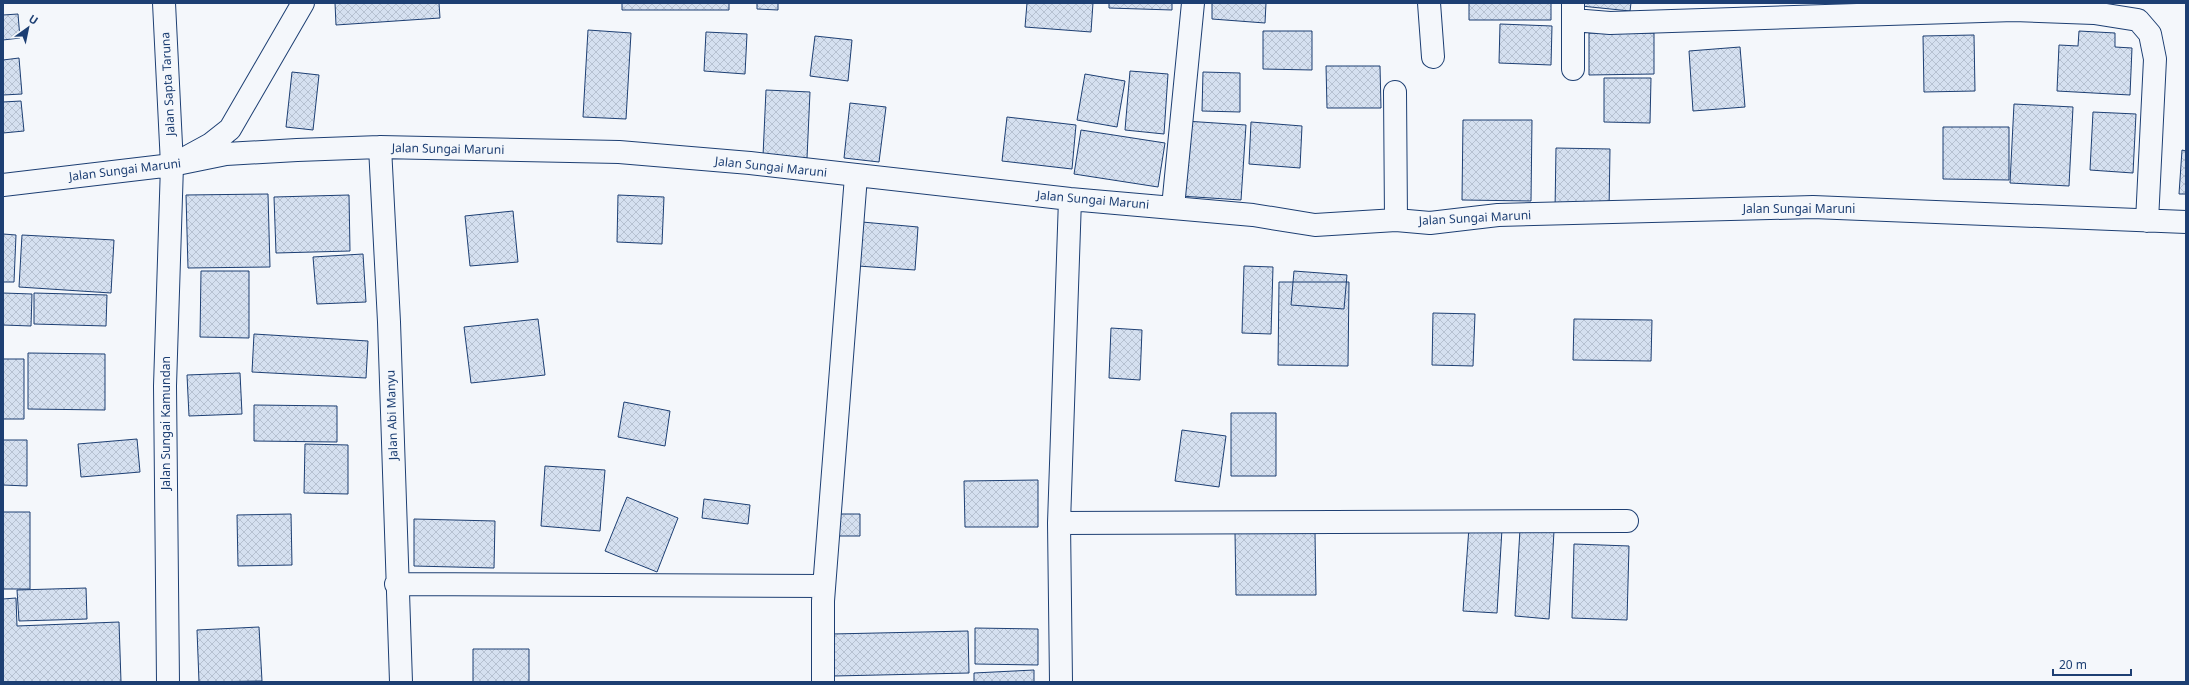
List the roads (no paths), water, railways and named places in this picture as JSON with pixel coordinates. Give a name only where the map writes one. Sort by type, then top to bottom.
[{"type":"street","name":"Jalan Sapta Taruna","points":[[164,3],[172,165]]},
{"type":"street","points":[[172,165],[211,144],[230,129],[303,3]]},
{"type":"street","points":[[1173,207],[1193,3]]},
{"type":"street","points":[[1429,3],[1433,56]]},
{"type":"street","points":[[1573,69],[1573,12],[1625,23],[1713,18],[2014,10],[2094,13],[2138,20],[2150,34],[2155,59],[2147,221]]},
{"type":"street","points":[[1395,92],[1396,220]]},
{"type":"street","name":"Jalan Sungai Maruni","points":[[3,185],[172,165],[226,154],[380,147],[619,152],[750,163],[1070,199],[1253,215],[1315,225],[1396,220],[1430,223],[1498,215],[1813,207],[2186,222]]},
{"type":"street","name":"Jalan Abi Manyu","points":[[380,147],[395,489],[396,584],[400,682]]},
{"type":"street","name":"Jalan Sungai Kamundan","points":[[168,682],[165,386],[172,165]]},
{"type":"street","points":[[823,682],[824,586],[856,176]]},
{"type":"street","points":[[1061,682],[1059,523],[1070,199]]},
{"type":"street","points":[[1059,523],[1627,521]]},
{"type":"street","points":[[396,584],[824,586]]}]
